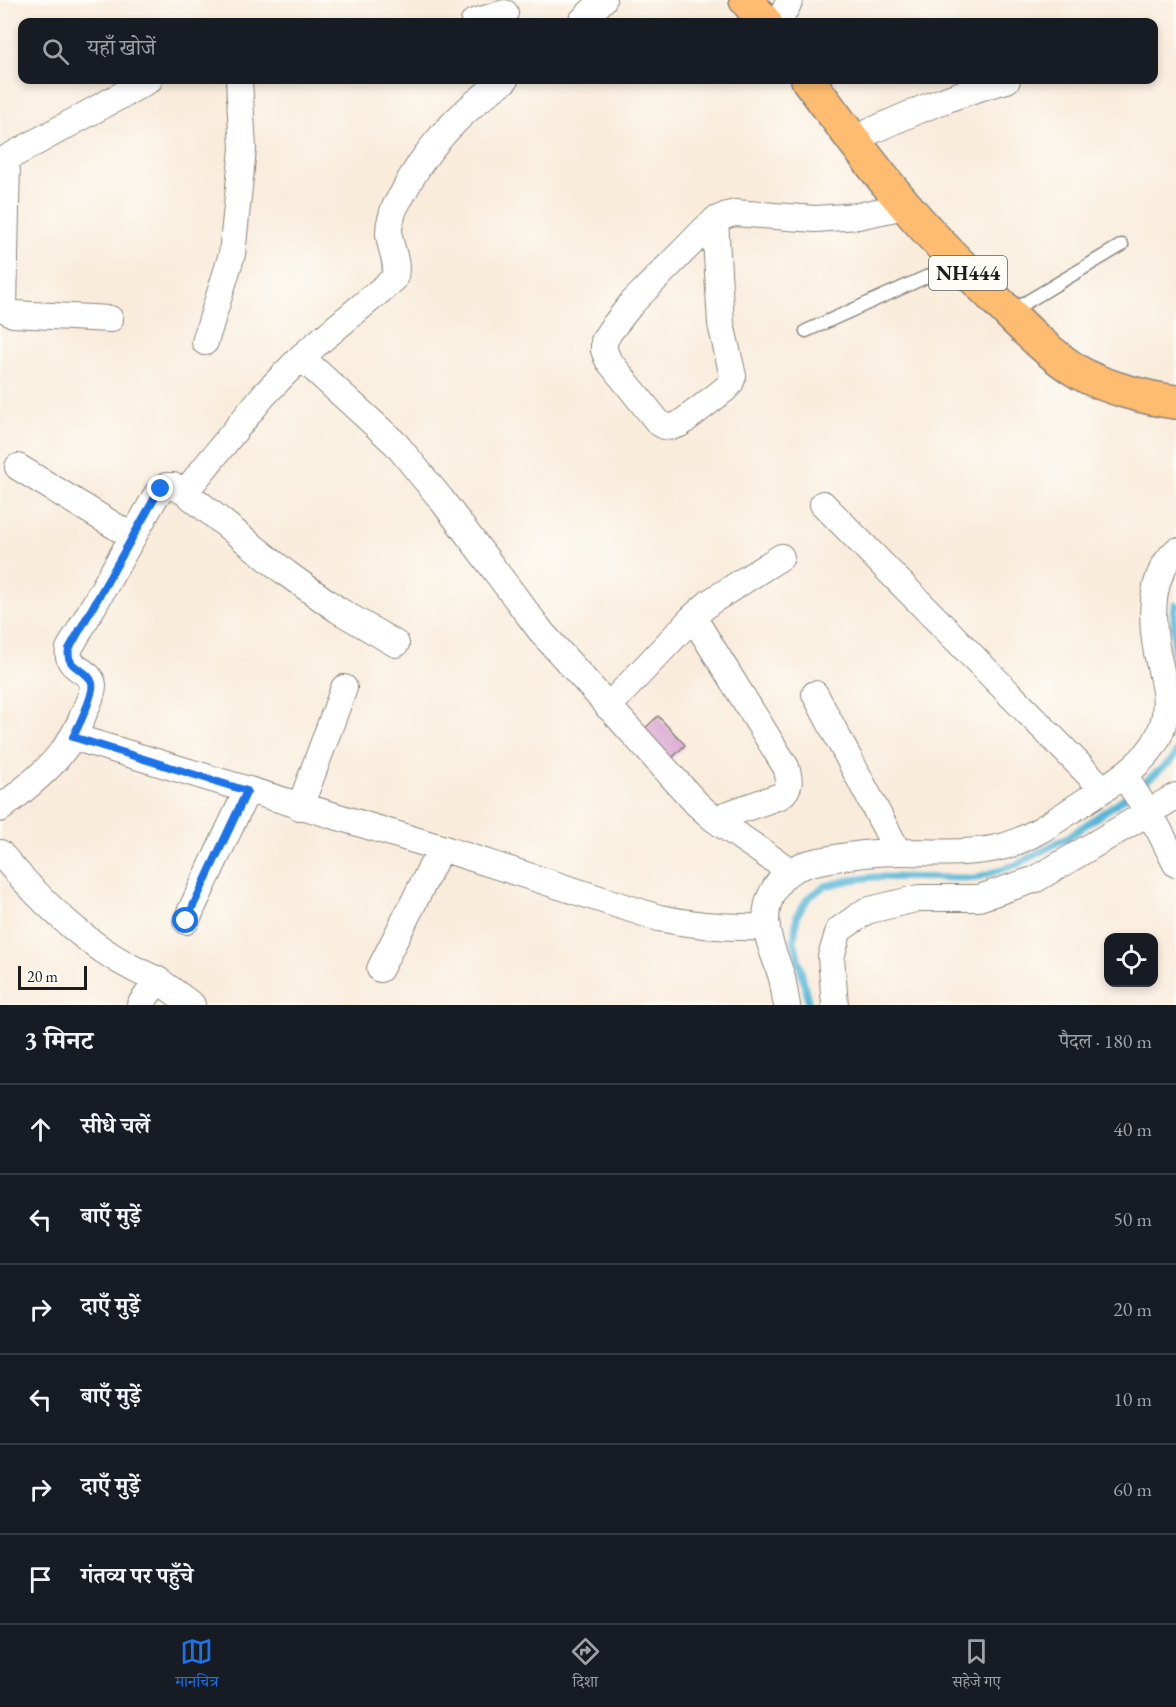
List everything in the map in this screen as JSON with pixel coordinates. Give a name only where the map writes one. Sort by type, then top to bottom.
[{"type":"highway","points":[[746,0],[762,18]]},
{"type":"highway","name":"NH444","points":[[811,84],[905,206],[958,263],[1048,349],[1081,373],[1122,390],[1176,402]]},
{"type":"street","points":[[585,18],[603,0]]},
{"type":"street","points":[[781,18],[790,0]]},
{"type":"street","points":[[487,18],[506,12]]},
{"type":"street","points":[[110,319],[13,314],[4,309],[4,160],[142,84]]},
{"type":"street","points":[[205,342],[232,254],[243,149],[239,84]]},
{"type":"street","points":[[185,492],[263,396],[301,357],[394,279],[397,272],[389,234],[392,214],[410,177],[426,154],[463,112],[500,84]]},
{"type":"street","points":[[854,139],[920,109],[992,84]]},
{"type":"street","points":[[715,220],[721,324],[733,376],[730,384],[724,390],[680,424],[665,427],[658,422],[608,360],[604,350],[604,341],[632,303],[715,220],[726,214],[735,213],[814,219],[858,216],[905,206]]},
{"type":"street","points":[[301,357],[396,444],[543,633],[697,804],[714,819],[790,871]]},
{"type":"street","points":[[18,468],[133,537]]},
{"type":"street","points":[[0,809],[53,764],[73,737],[84,715],[93,690],[93,683],[70,661],[69,649],[157,494],[166,486],[173,486],[185,492],[286,573],[338,610],[396,644]]},
{"type":"street","points":[[823,504],[1129,792],[1176,864]]},
{"type":"street","points":[[835,1005],[831,957],[839,930],[866,911],[919,898],[980,898],[1036,879],[1129,792],[1139,762],[1154,744],[1164,723],[1166,699],[1154,626],[1154,600],[1158,578],[1169,557],[1176,550]]},
{"type":"street","points":[[608,707],[693,617],[729,589],[782,557]]},
{"type":"street","points":[[693,617],[786,767],[789,778],[786,792],[780,796],[714,819]]},
{"type":"street","points":[[300,807],[344,688]]},
{"type":"street","points":[[816,694],[898,852]]},
{"type":"street","points":[[73,737],[441,848],[659,918],[689,925],[726,928],[767,927]]},
{"type":"street","points":[[186,921],[247,791]]},
{"type":"street","points":[[787,1005],[767,927],[768,904],[775,887],[790,871],[807,864],[836,858],[898,852],[959,853],[1004,846],[1026,839],[1129,792],[1176,796]]},
{"type":"street","points":[[380,969],[441,848]]},
{"type":"street","points":[[0,853],[61,918],[107,954],[158,980],[192,1005]]},
{"type":"street","points":[[140,1005],[158,980]]},
{"type":"lane","points":[[1008,313],[1122,245]]},
{"type":"lane","points":[[806,331],[958,263]]},
{"type":"building","points":[[658,716],[685,745],[665,765],[637,736]]},
{"type":"waterway","points":[[1176,605],[1174,611],[1176,677]]},
{"type":"waterway","points":[[1139,787],[1172,760],[1176,752]]},
{"type":"waterway","points":[[809,1005],[794,940],[797,915],[808,898],[825,886],[874,877],[975,878],[1018,864],[1068,837],[1130,794]]},
{"type":"route","points":[[161,489],[69,649],[68,656],[74,666],[93,683],[93,690],[84,715],[73,737],[247,791],[186,921]]}]
